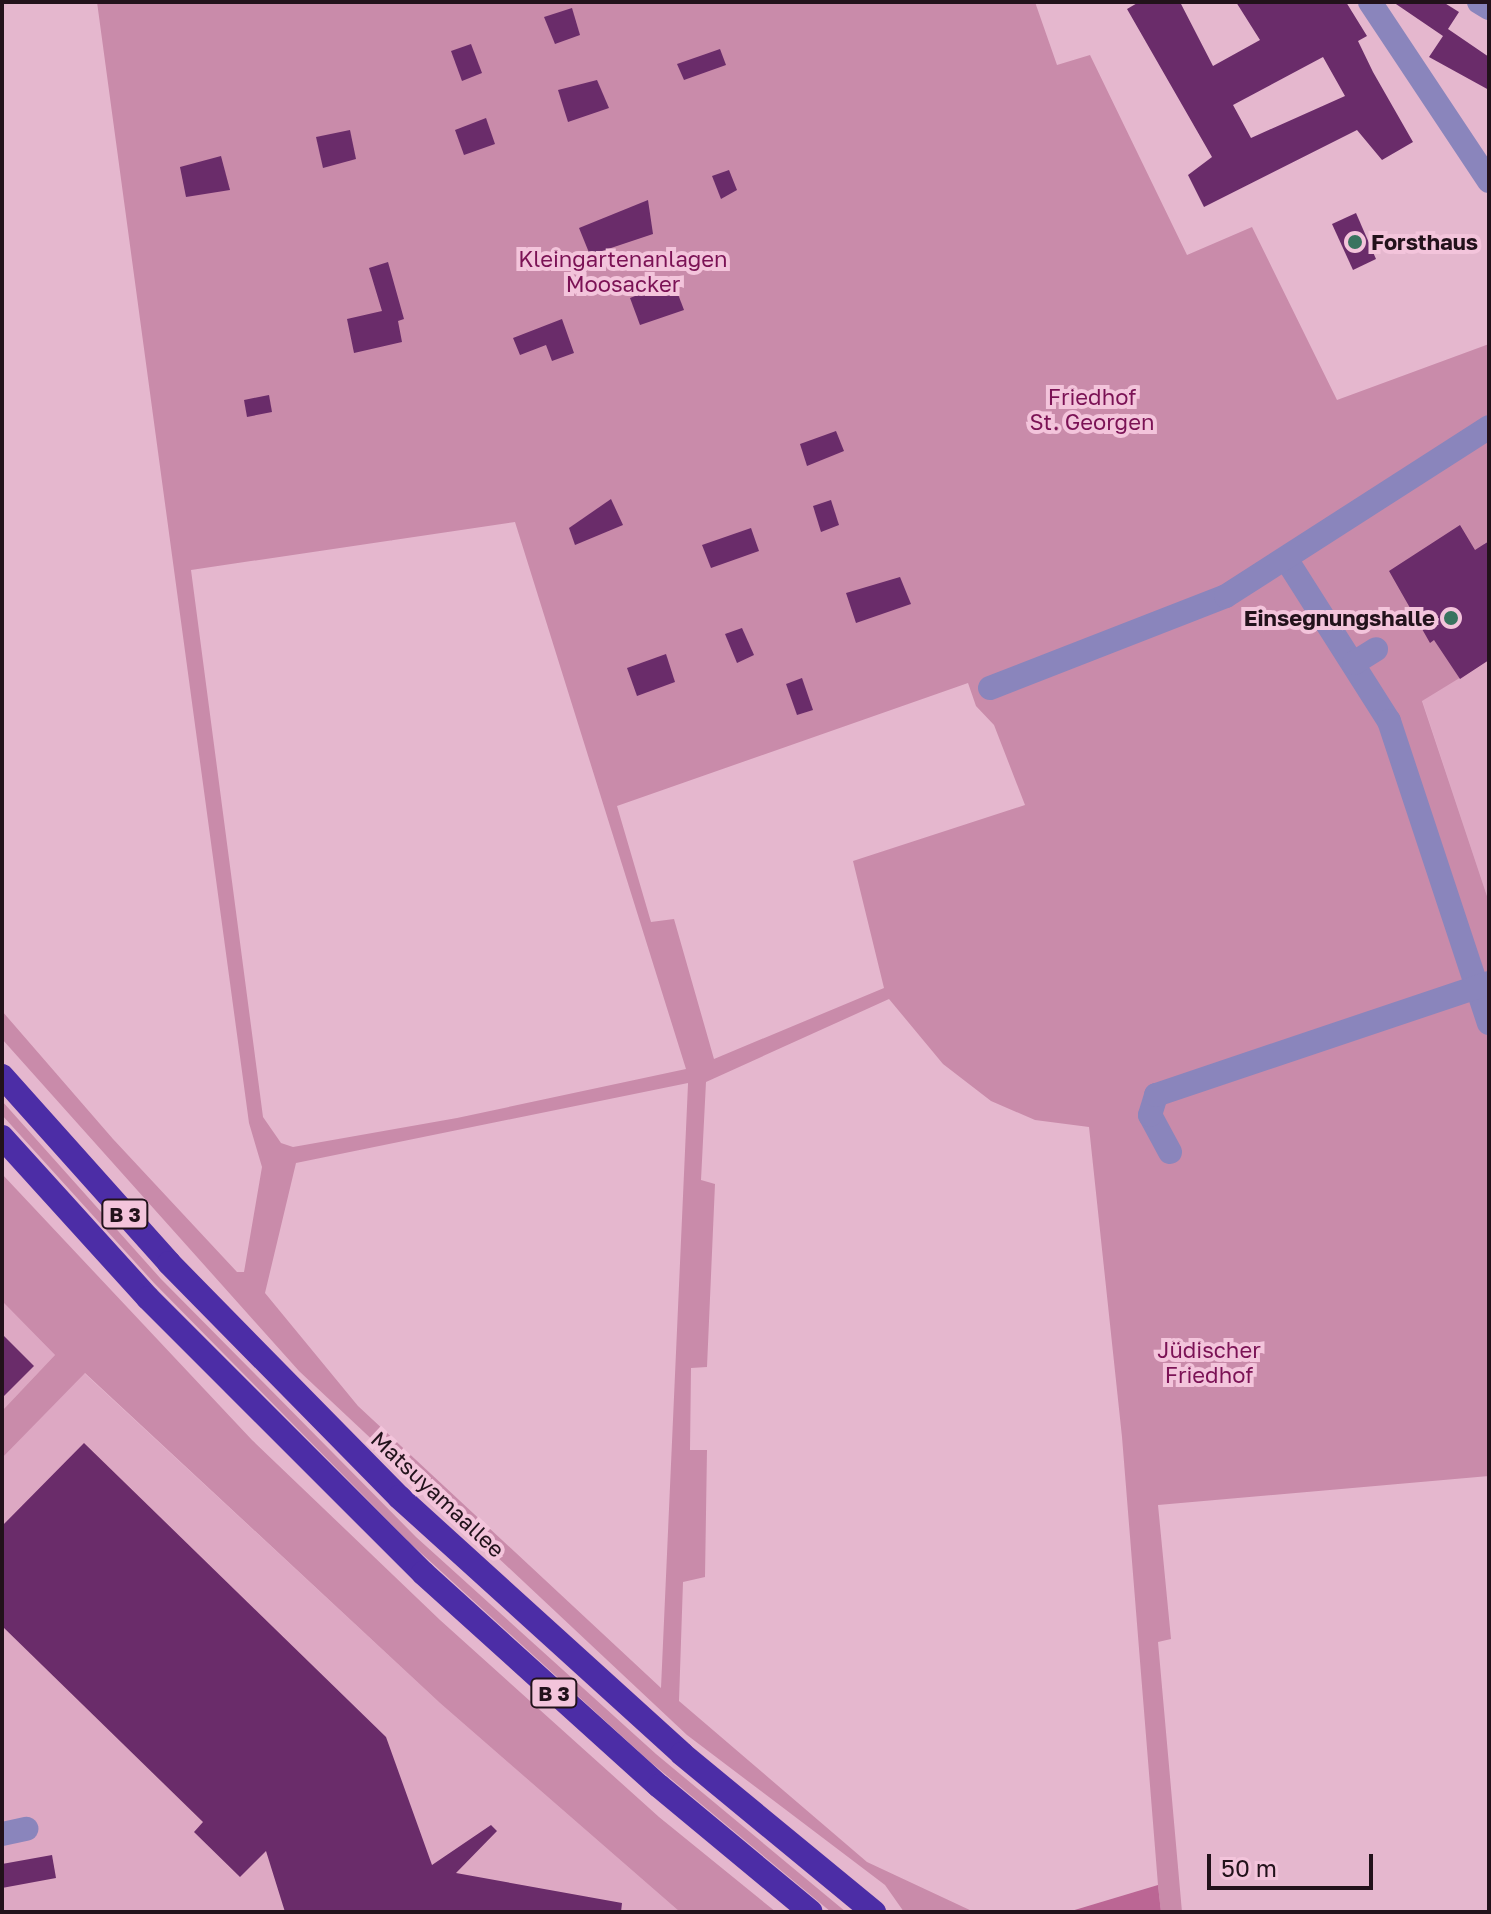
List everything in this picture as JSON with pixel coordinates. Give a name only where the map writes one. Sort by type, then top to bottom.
[{"type":"highway","name":"Matsuyamaallee","points":[[2,1076],[169,1263],[399,1497],[682,1754],[874,1912]]},
{"type":"highway","name":"B 3","points":[[2,1137],[148,1298],[423,1573],[659,1786],[811,1912]]},
{"type":"street","points":[[1370,2],[1489,181]]},
{"type":"street","points":[[1479,2],[1489,8]]},
{"type":"street","points":[[990,688],[1226,596],[1288,562],[1489,427]]},
{"type":"street","points":[[1288,562],[1389,721],[1483,985],[1489,1023]]},
{"type":"street","points":[[1354,663],[1376,649]]},
{"type":"street","points":[[1170,1152],[1150,1115],[1156,1095],[1483,985]]},
{"type":"shaded area","points":[[1489,660],[1489,902],[1422,700]]},
{"type":"shaded area","points":[[2,1301],[55,1355],[2,1411]]},
{"type":"shaded area","points":[[84,1373],[440,1703],[680,1912],[2,1912],[2,1458]]},
{"type":"shaded area","points":[[1158,1885],[1161,1912],[1068,1912]]},
{"type":"green space","points":[[97,2],[1035,2],[1057,65],[1090,55],[1187,255],[1252,227],[1337,400],[1489,344],[1489,541],[1484,544],[1489,660],[1422,701],[1489,902],[1489,1476],[1158,1505],[1171,1639],[1158,1642],[1182,1912],[1161,1912],[1122,1437],[1089,1127],[1035,1120],[991,1101],[943,1064],[889,999],[706,1082],[701,1180],[715,1184],[707,1367],[691,1368],[690,1450],[707,1450],[705,1577],[683,1582],[679,1701],[867,1862],[974,1912],[904,1912],[885,1885],[687,1735],[299,1371],[2,1039],[2,1011],[113,1139],[237,1272],[244,1272],[262,1167],[249,1123]],"holes":[[[515,522],[686,1069],[457,1118],[293,1147],[281,1143],[263,1117],[191,570]],[[968,683],[976,706],[994,725],[1025,805],[853,861],[884,988],[714,1059],[674,919],[651,922],[617,806]],[[688,1083],[661,1688],[358,1406],[265,1293],[296,1163]]]},
{"type":"green space","points":[[2,1101],[161,1279],[416,1537],[656,1754],[846,1912],[831,1912],[648,1760],[410,1543],[154,1283],[2,1115]]},
{"type":"green space","points":[[2,1174],[252,1440],[440,1620],[659,1817],[776,1912],[680,1912],[440,1703],[85,1373],[2,1458],[2,1411],[55,1355],[2,1301]]},
{"type":"building","points":[[1139,2],[1180,2],[1213,66],[1260,40],[1236,2],[1346,2],[1367,36],[1358,41],[1413,142],[1382,160],[1357,130],[1204,207],[1188,175],[1212,157],[1127,9]],"holes":[[[1323,57],[1345,96],[1251,138],[1233,105]]]},
{"type":"building","points":[[1393,2],[1443,2],[1459,12],[1448,29],[1489,57],[1489,90],[1429,57],[1443,36]]},
{"type":"building","points":[[572,8],[580,35],[555,44],[544,17]]},
{"type":"building","points":[[471,44],[482,73],[462,81],[451,51]]},
{"type":"building","points":[[720,49],[726,65],[684,80],[677,64]]},
{"type":"building","points":[[597,80],[609,108],[568,122],[558,90]]},
{"type":"building","points":[[486,118],[495,144],[464,155],[455,130]]},
{"type":"building","points":[[350,130],[356,159],[323,168],[316,137]]},
{"type":"building","points":[[221,156],[230,190],[186,197],[180,167]]},
{"type":"building","points":[[729,170],[737,190],[721,199],[712,176]]},
{"type":"building","points":[[648,200],[653,234],[590,255],[579,228]]},
{"type":"building","name":"Forsthaus","points":[[1356,213],[1376,259],[1353,270],[1332,224]]},
{"type":"building","points":[[388,262],[404,319],[398,321],[402,342],[354,353],[347,319],[382,311],[369,268]]},
{"type":"building","points":[[673,281],[684,310],[640,325],[630,298]]},
{"type":"building","points":[[562,319],[574,353],[552,361],[546,345],[520,355],[513,338]]},
{"type":"building","points":[[269,395],[272,412],[247,417],[244,400]]},
{"type":"building","points":[[836,431],[844,451],[807,466],[800,444]]},
{"type":"building","points":[[611,499],[623,525],[575,545],[569,528]]},
{"type":"building","points":[[831,500],[839,525],[821,532],[813,506]]},
{"type":"building","name":"Einsegnungshalle","points":[[1460,525],[1475,550],[1489,541],[1489,660],[1460,679],[1434,640],[1430,643],[1389,571]]},
{"type":"building","points":[[751,528],[759,551],[711,568],[702,545]]},
{"type":"building","points":[[900,577],[911,604],[856,623],[846,593]]},
{"type":"building","points":[[742,628],[754,655],[737,663],[725,634]]},
{"type":"building","points":[[666,654],[675,682],[637,696],[627,668]]},
{"type":"building","points":[[802,678],[813,710],[797,715],[786,684]]},
{"type":"building","points":[[2,1334],[34,1366],[2,1398]]},
{"type":"building","points":[[84,1443],[386,1737],[432,1865],[491,1825],[497,1831],[456,1873],[622,1903],[621,1912],[285,1912],[266,1851],[240,1877],[194,1832],[203,1822],[2,1626],[2,1526]]},
{"type":"building","points":[[52,1855],[56,1878],[2,1888],[2,1864]]},
{"type":"place","name":"Forsthaus","points":[[1355,242]]},
{"type":"place","name":"Einsegnungshalle","points":[[1451,618]]},
{"type":"park label","name":"Kleingartenanlagen Moosacker","points":[[623,270]]},
{"type":"park label","name":"Friedhof St. Georgen","points":[[1092,408]]},
{"type":"park label","name":"Jüdischer Friedhof","points":[[1209,1362]]}]
